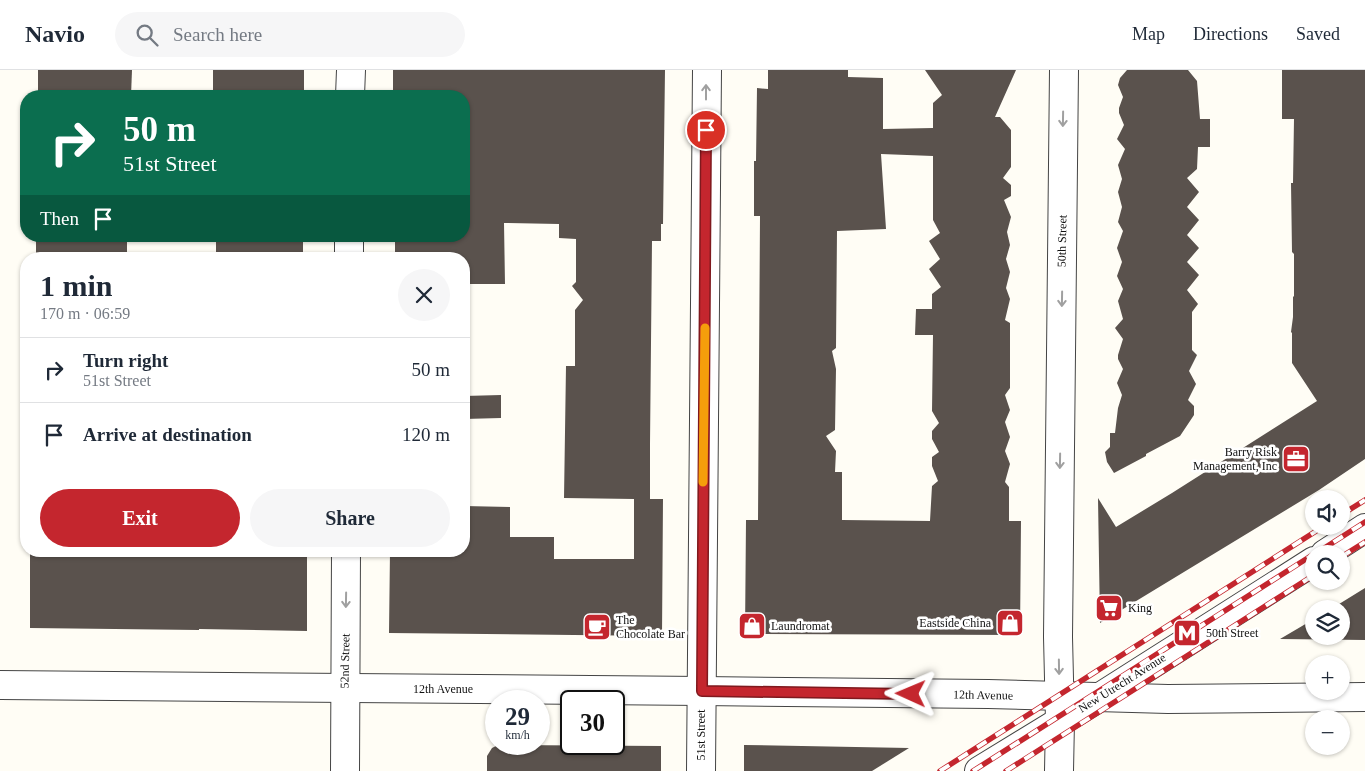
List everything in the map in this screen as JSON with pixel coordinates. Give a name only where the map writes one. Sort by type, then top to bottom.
[{"type":"street","points":[[350,90],[351,70]]},
{"type":"street","name":"51st Street","points":[[701,771],[707,70]]},
{"type":"street","name":"50th Street","points":[[1059,771],[1064,70]]},
{"type":"street","points":[[1339,545],[1365,528]]},
{"type":"street","name":"52nd Street","points":[[345,771],[346,557]]},
{"type":"street","name":"New Utrecht Avenue","points":[[979,771],[1060,709],[1100,697],[1305,567]]},
{"type":"street","name":"12th Avenue","points":[[0,686],[988,694],[1060,709]]},
{"type":"street","points":[[1100,697],[1168,700],[1365,697]]},
{"type":"building","points":[[38,70],[132,70],[131,90],[38,90]]},
{"type":"building","points":[[213,70],[304,70],[304,90],[213,90]]},
{"type":"building","points":[[393,70],[665,70],[663,224],[661,224],[661,241],[652,241],[650,444],[650,499],[663,499],[662,636],[389,633],[390,557],[470,557],[470,506],[510,507],[510,537],[554,537],[554,559],[634,559],[634,499],[564,498],[566,366],[575,366],[575,310],[583,300],[572,286],[576,282],[576,239],[559,238],[559,224],[504,223],[505,284],[470,284],[470,252],[395,252],[395,242],[470,242],[470,90],[393,90]]},
{"type":"building","points":[[768,70],[848,70],[848,77],[883,78],[883,129],[933,128],[933,103],[942,95],[925,70],[1016,70],[995,117],[1000,117],[1011,130],[1011,167],[1003,178],[1011,185],[1011,196],[1004,200],[1011,217],[1007,232],[1010,245],[1006,259],[1010,272],[1006,288],[1010,299],[1005,320],[1010,323],[1010,388],[1005,395],[1010,410],[1005,422],[1010,437],[1005,451],[1010,464],[1005,482],[1009,487],[1009,521],[1021,521],[1020,635],[745,634],[746,520],[758,520],[760,216],[754,216],[757,88],[768,89]],"holes":[[[881,154],[933,156],[933,220],[940,233],[929,241],[940,259],[929,269],[941,287],[932,294],[932,309],[916,309],[915,335],[933,335],[932,411],[939,423],[932,431],[932,439],[939,452],[932,457],[932,466],[938,481],[932,486],[930,521],[842,520],[842,472],[835,472],[836,451],[826,436],[835,430],[836,369],[832,351],[836,348],[837,231],[886,229]]]},
{"type":"building","points":[[1127,70],[1188,70],[1197,81],[1200,119],[1210,119],[1210,147],[1198,147],[1197,169],[1187,178],[1199,192],[1187,207],[1199,220],[1187,235],[1199,248],[1187,262],[1199,275],[1187,290],[1198,304],[1192,312],[1192,350],[1197,355],[1189,371],[1196,384],[1188,400],[1194,406],[1194,415],[1180,436],[1114,473],[1107,462],[1105,452],[1110,447],[1110,433],[1115,433],[1118,408],[1122,395],[1117,383],[1123,369],[1118,355],[1123,339],[1115,328],[1123,319],[1118,301],[1123,289],[1117,276],[1122,262],[1117,248],[1123,231],[1118,222],[1122,207],[1118,192],[1122,179],[1118,165],[1125,149],[1117,139],[1124,125],[1119,113],[1123,97],[1118,85],[1120,78]]},
{"type":"building","points":[[1282,70],[1365,70],[1365,459],[1319,490],[1305,490],[1305,499],[1100,623],[1098,498],[1116,527],[1317,401],[1292,363],[1291,332],[1294,296],[1294,254],[1292,252],[1291,183],[1293,183],[1294,119],[1282,119]]},
{"type":"building","points":[[36,242],[127,242],[127,252],[36,252]]},
{"type":"building","points":[[216,242],[303,242],[303,252],[216,252]]},
{"type":"building","points":[[501,395],[501,418],[470,419],[470,396]]},
{"type":"building","points":[[30,557],[307,557],[307,631],[30,628]]},
{"type":"building","points":[[1365,588],[1365,640],[1350,640],[1350,600],[1346,600]]},
{"type":"building","points":[[1305,624],[1305,639],[1280,639]]},
{"type":"building","points":[[550,745],[560,745],[560,755],[625,755],[625,746],[661,746],[661,771],[487,771],[487,756],[550,755]]},
{"type":"building","points":[[744,745],[909,748],[872,771],[744,771]]},
{"type":"railway","points":[[1350,509],[1365,500]]},
{"type":"railway","points":[[1329,545],[1365,522]]},
{"type":"railway","points":[[940,771],[1310,535]]},
{"type":"railway","points":[[1350,551],[1365,542]]},
{"type":"railway","points":[[973,771],[1305,560]]},
{"type":"railway","points":[[1006,771],[1305,581]]},
{"type":"slow traffic","points":[[703,482],[705,328]]},
{"type":"place","name":"Barry Risk Management, Inc","points":[[1296,459]]},
{"type":"place","name":"King","points":[[1109,608]]},
{"type":"place","name":"Eastside China","points":[[1010,623]]},
{"type":"place","name":"Laundromat","points":[[752,626]]},
{"type":"place","name":"The Chocolate Bar","points":[[597,627]]},
{"type":"place","name":"50th Street","points":[[1187,633]]},
{"type":"route","points":[[706,130],[702,691],[911,694]]}]
